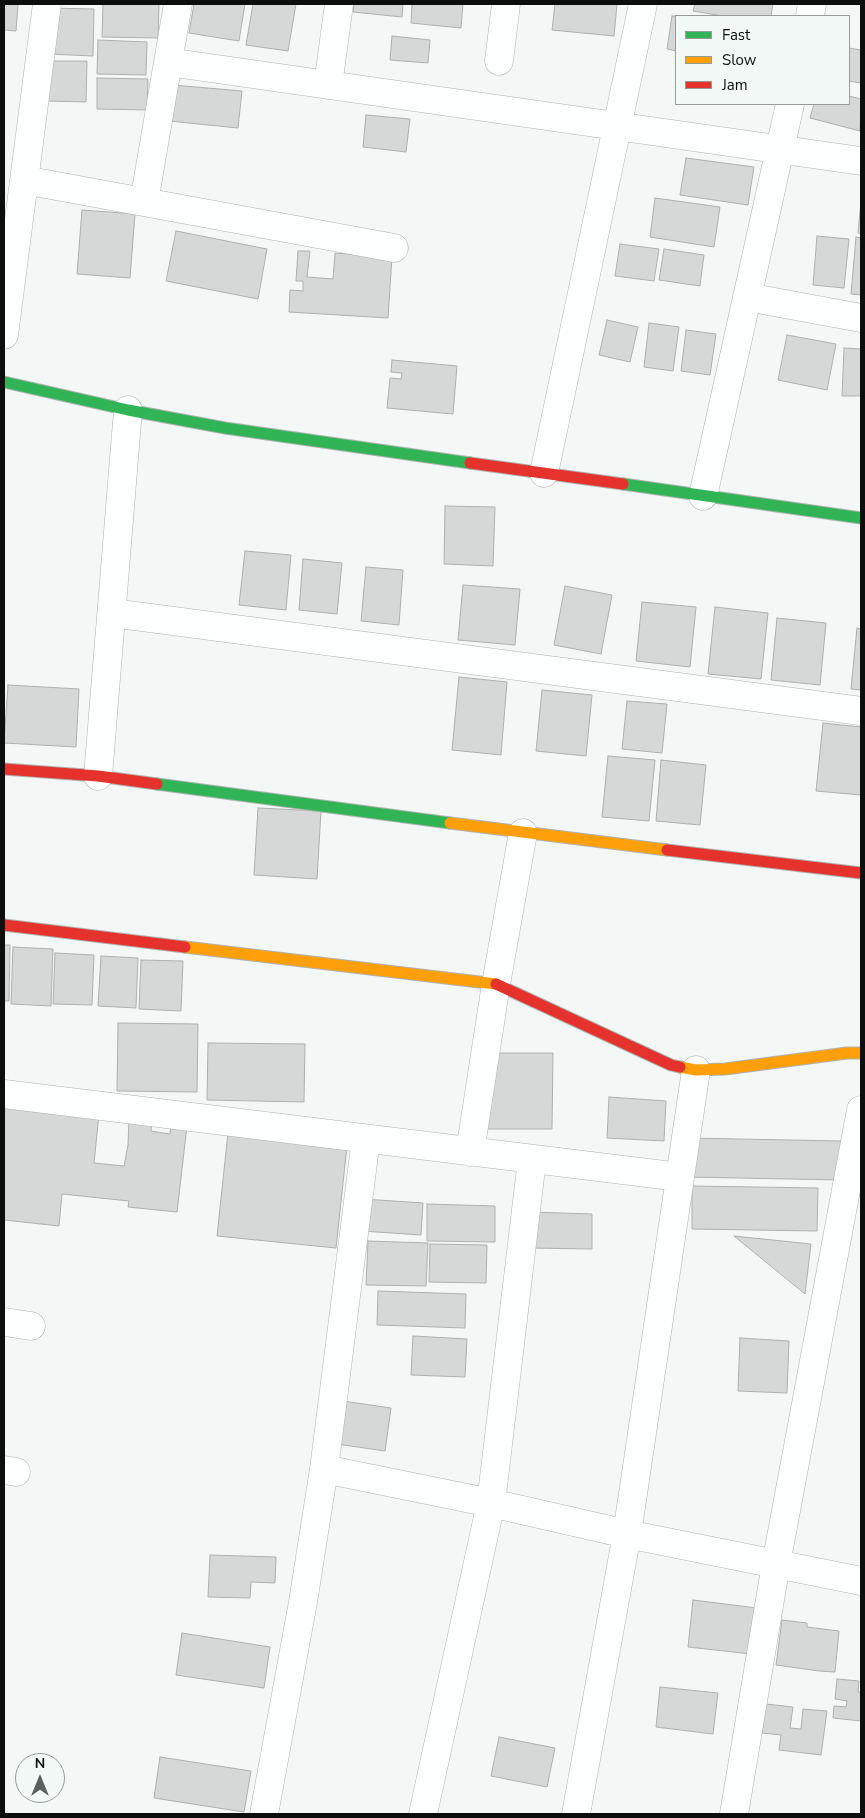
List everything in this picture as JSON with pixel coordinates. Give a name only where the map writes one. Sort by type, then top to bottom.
[{"type":"street","points":[[4,335],[47,4]]},
{"type":"street","points":[[144,202],[178,4]]},
{"type":"street","points":[[328,84],[339,4]]},
{"type":"street","points":[[499,61],[506,4]]},
{"type":"street","points":[[544,473],[643,4]]},
{"type":"street","points":[[168,62],[861,161]]},
{"type":"street","points":[[703,496],[790,105]]},
{"type":"street","points":[[24,180],[394,248]]},
{"type":"street","points":[[747,297],[861,318]]},
{"type":"street","points":[[4,382],[128,410],[225,428],[861,518]]},
{"type":"street","points":[[98,776],[128,410]]},
{"type":"street","points":[[112,613],[861,711]]},
{"type":"street","points":[[4,769],[98,776],[523,833],[861,872]]},
{"type":"street","points":[[470,1152],[496,984],[523,833]]},
{"type":"street","points":[[4,924],[496,984],[671,1065],[696,1070],[725,1069],[846,1053],[861,1053]]},
{"type":"street","points":[[576,1814],[627,1534],[696,1070]]},
{"type":"street","points":[[4,1094],[680,1177]]},
{"type":"street","points":[[734,1814],[776,1564],[861,1110]]},
{"type":"street","points":[[264,1814],[324,1469],[366,1139]]},
{"type":"street","points":[[423,1814],[491,1503],[532,1160]]},
{"type":"street","points":[[4,1322],[31,1326]]},
{"type":"street","points":[[324,1469],[491,1503],[627,1534],[861,1581]]},
{"type":"building","points":[[4,4],[18,4],[16,31],[4,30]]},
{"type":"building","points":[[103,4],[159,4],[158,38],[102,37]]},
{"type":"building","points":[[194,4],[245,4],[239,41],[189,33]]},
{"type":"building","points":[[253,4],[296,4],[288,51],[246,45]]},
{"type":"building","points":[[354,4],[403,4],[402,17],[353,12]]},
{"type":"building","points":[[412,4],[463,4],[461,28],[411,23]]},
{"type":"building","points":[[555,4],[617,4],[614,36],[552,30]]},
{"type":"building","points":[[695,4],[773,4],[771,15],[717,15],[693,11]]},
{"type":"building","points":[[49,8],[94,9],[93,56],[48,54]]},
{"type":"building","points":[[672,16],[675,16],[675,51],[667,49]]},
{"type":"building","points":[[392,36],[430,40],[428,63],[390,60]]},
{"type":"building","points":[[98,40],[147,42],[146,75],[97,74]]},
{"type":"building","points":[[850,48],[861,50],[861,83],[850,81]]},
{"type":"building","points":[[47,61],[87,61],[86,102],[46,101]]},
{"type":"building","points":[[97,78],[148,79],[147,110],[97,109]]},
{"type":"building","points":[[173,85],[242,91],[238,128],[169,121]]},
{"type":"building","points":[[850,96],[861,99],[860,131],[810,118],[814,105],[850,105]]},
{"type":"building","points":[[366,115],[410,119],[406,152],[363,147]]},
{"type":"building","points":[[686,158],[754,167],[748,205],[680,195]]},
{"type":"building","points":[[655,198],[720,207],[714,247],[650,237]]},
{"type":"building","points":[[861,201],[861,234],[858,233]]},
{"type":"building","points":[[82,210],[135,214],[130,278],[77,274]]},
{"type":"building","points":[[176,231],[267,249],[258,299],[166,281]]},
{"type":"building","points":[[817,236],[849,239],[844,288],[813,285]]},
{"type":"building","points":[[856,237],[861,238],[861,295],[851,294]]},
{"type":"building","points":[[620,244],[659,249],[654,281],[615,276]]},
{"type":"building","points":[[664,249],[704,255],[700,286],[659,280]]},
{"type":"building","points":[[298,251],[310,251],[307,277],[333,279],[335,253],[392,257],[388,318],[289,312],[290,290],[303,291],[303,281],[296,281]]},
{"type":"building","points":[[607,320],[638,327],[630,362],[599,355]]},
{"type":"building","points":[[649,323],[679,327],[673,371],[644,367]]},
{"type":"building","points":[[686,330],[716,334],[710,375],[681,371]]},
{"type":"building","points":[[787,335],[836,344],[827,390],[778,380]]},
{"type":"building","points":[[844,348],[861,349],[861,396],[842,396]]},
{"type":"building","points":[[392,360],[457,366],[453,414],[387,408],[390,378],[401,379],[402,373],[391,372]]},
{"type":"building","points":[[445,506],[495,507],[493,566],[444,564]]},
{"type":"building","points":[[245,551],[291,555],[286,610],[239,605]]},
{"type":"building","points":[[303,559],[342,563],[337,614],[299,610]]},
{"type":"building","points":[[366,567],[403,570],[399,625],[361,621]]},
{"type":"building","points":[[463,585],[520,589],[515,645],[458,640]]},
{"type":"building","points":[[565,586],[612,595],[601,654],[554,645]]},
{"type":"building","points":[[642,602],[696,607],[690,667],[636,661]]},
{"type":"building","points":[[715,607],[768,613],[761,679],[708,674]]},
{"type":"building","points":[[777,618],[826,623],[820,685],[771,680]]},
{"type":"building","points":[[857,628],[861,629],[861,690],[851,689]]},
{"type":"building","points":[[459,677],[507,682],[501,755],[452,750]]},
{"type":"building","points":[[8,685],[79,689],[76,747],[4,743]]},
{"type":"building","points":[[542,690],[592,695],[586,756],[536,751]]},
{"type":"building","points":[[627,701],[667,704],[662,753],[622,749]]},
{"type":"building","points":[[823,723],[861,727],[861,795],[816,791]]},
{"type":"building","points":[[608,756],[655,760],[649,821],[602,817]]},
{"type":"building","points":[[661,760],[706,765],[700,825],[656,821]]},
{"type":"building","points":[[258,808],[321,811],[317,879],[254,875]]},
{"type":"building","points":[[4,945],[10,945],[9,1001],[4,1001]]},
{"type":"building","points":[[13,947],[53,949],[51,1006],[11,1004]]},
{"type":"building","points":[[55,953],[94,955],[92,1005],[53,1004]]},
{"type":"building","points":[[101,956],[138,958],[136,1008],[98,1006]]},
{"type":"building","points":[[141,960],[183,961],[181,1011],[139,1009]]},
{"type":"building","points":[[118,1023],[198,1024],[197,1092],[117,1091]]},
{"type":"building","points":[[208,1043],[305,1044],[304,1102],[207,1100]]},
{"type":"building","points":[[487,1053],[553,1053],[552,1129],[486,1129]]},
{"type":"building","points":[[609,1097],[666,1101],[664,1141],[607,1138]]},
{"type":"building","points":[[4,1104],[99,1114],[94,1163],[124,1166],[128,1145],[129,1120],[152,1122],[151,1131],[170,1134],[171,1124],[187,1126],[177,1212],[128,1207],[129,1201],[62,1194],[59,1226],[4,1220]]},
{"type":"building","points":[[228,1133],[347,1146],[336,1248],[217,1236]]},
{"type":"building","points":[[687,1138],[841,1141],[840,1180],[686,1177]]},
{"type":"building","points":[[692,1186],[818,1188],[817,1231],[692,1229]]},
{"type":"building","points":[[364,1199],[423,1203],[421,1235],[362,1231]]},
{"type":"building","points":[[427,1204],[495,1206],[495,1242],[427,1241]]},
{"type":"building","points":[[530,1212],[592,1214],[592,1249],[529,1248]]},
{"type":"building","points":[[734,1236],[811,1244],[805,1294]]},
{"type":"building","points":[[368,1241],[428,1243],[426,1286],[366,1285]]},
{"type":"building","points":[[430,1244],[487,1245],[486,1283],[429,1282]]},
{"type":"building","points":[[378,1291],[466,1294],[465,1328],[377,1325]]},
{"type":"building","points":[[413,1336],[467,1339],[465,1377],[411,1375]]},
{"type":"building","points":[[740,1338],[789,1341],[787,1393],[738,1391]]},
{"type":"building","points":[[336,1400],[391,1408],[385,1451],[330,1443]]},
{"type":"building","points":[[210,1555],[276,1557],[275,1583],[251,1582],[250,1598],[208,1597]]},
{"type":"building","points":[[693,1600],[757,1608],[751,1654],[688,1647]]},
{"type":"building","points":[[782,1620],[807,1623],[807,1627],[839,1631],[835,1672],[776,1665]]},
{"type":"building","points":[[182,1633],[270,1647],[264,1688],[176,1675]]},
{"type":"building","points":[[837,1679],[859,1681],[858,1692],[861,1692],[861,1721],[833,1718],[834,1706],[846,1707],[847,1701],[835,1699]]},
{"type":"building","points":[[660,1687],[718,1693],[713,1734],[656,1727]]},
{"type":"building","points":[[766,1704],[793,1707],[790,1728],[801,1729],[803,1709],[827,1711],[821,1755],[779,1750],[781,1735],[762,1733]]},
{"type":"building","points":[[499,1737],[555,1748],[547,1787],[491,1776]]},
{"type":"building","points":[[160,1757],[251,1771],[244,1812],[154,1798]]},
{"type":"traffic: fast","points":[[4,382],[128,410],[225,428],[470,463]]},
{"type":"traffic: fast","points":[[623,484],[861,518]]},
{"type":"traffic: fast","points":[[157,784],[450,823]]},
{"type":"traffic: slow","points":[[450,823],[667,850]]},
{"type":"traffic: slow","points":[[185,947],[496,984]]},
{"type":"traffic: slow","points":[[680,1067],[696,1070],[725,1069],[847,1053],[861,1053]]},
{"type":"traffic: jam","points":[[470,463],[623,484]]},
{"type":"traffic: jam","points":[[4,769],[98,776],[157,784]]},
{"type":"traffic: jam","points":[[667,850],[861,873]]},
{"type":"traffic: jam","points":[[4,925],[185,947]]},
{"type":"traffic: jam","points":[[496,984],[671,1065],[680,1067]]}]
